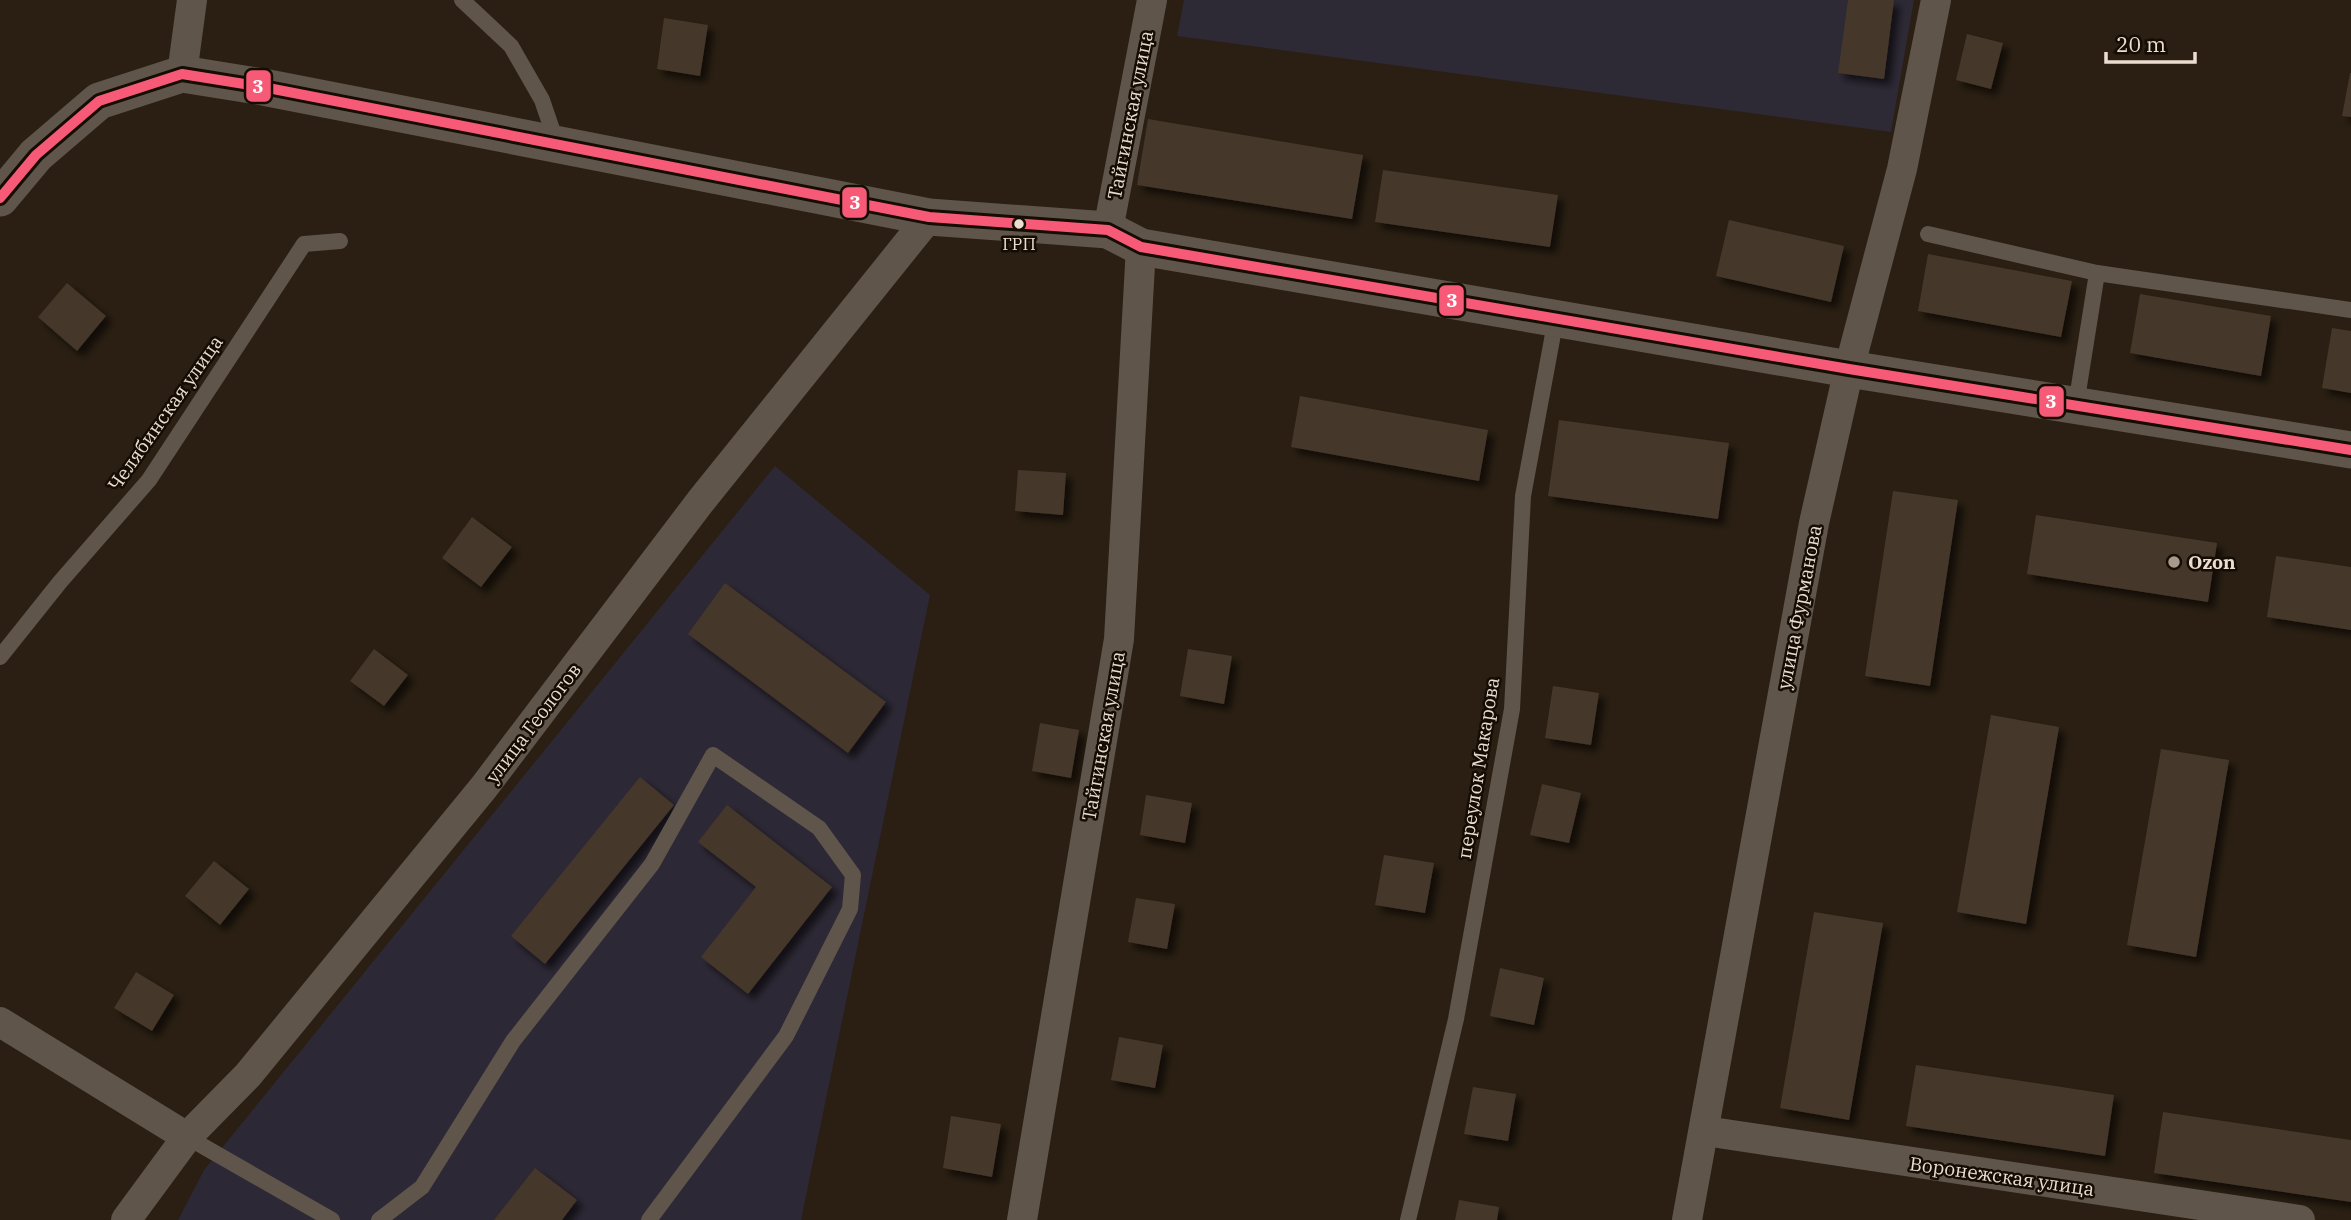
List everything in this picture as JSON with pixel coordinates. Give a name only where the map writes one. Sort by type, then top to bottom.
[{"type":"street","points":[[182,74],[192,0]]},
{"type":"street","name":"Тайгинская улица","points":[[1108,230],[1152,0]]},
{"type":"street","name":"улица Фурманова","points":[[1687,1220],[1812,536],[1849,369],[1902,169],[1936,0]]},
{"type":"street","points":[[0,198],[36,155],[99,101],[182,74],[263,87],[929,217],[1108,230],[1141,247],[1849,369],[2351,450]]},
{"type":"street","name":"улица Геологов","points":[[126,1220],[187,1137],[248,1075],[484,787],[700,502],[929,217]]},
{"type":"street","name":"Тайгинская улица","points":[[1022,1220],[1119,639],[1141,247]]},
{"type":"street","points":[[0,1022],[187,1137]]},
{"type":"street","name":"Воронежская улица","points":[[1705,1130],[2300,1220]]},
{"type":"lane","points":[[462,0],[511,46],[542,100],[557,145]]},
{"type":"lane","points":[[1928,234],[2097,273],[2351,310]]},
{"type":"lane","name":"Челябинская улица","points":[[0,657],[60,582],[149,480],[304,244],[340,242]]},
{"type":"lane","points":[[2076,405],[2097,273]]},
{"type":"lane","name":"переулок Макарова","points":[[1408,1220],[1456,1019],[1512,709],[1523,496],[1556,318]]},
{"type":"lane","points":[[379,1220],[422,1187],[513,1041],[652,864],[713,755],[819,828],[853,875],[850,909],[786,1036],[649,1220]]},
{"type":"lane","points":[[187,1137],[332,1220]]},
{"type":"shaded area","points":[[1184,0],[1914,0],[1891,132],[1177,36]]},
{"type":"shaded area","points":[[775,466],[930,595],[801,1220],[178,1220],[204,1170]]},
{"type":"building","points":[[1848,0],[1894,0],[1884,79],[1838,73]]},
{"type":"building","points":[[664,18],[708,25],[700,76],[657,69]]},
{"type":"building","points":[[1967,34],[2003,43],[1991,89],[1956,80]]},
{"type":"building","points":[[2351,73],[2351,117],[2342,116]]},
{"type":"building","points":[[1148,119],[1363,155],[1352,219],[1137,185]]},
{"type":"building","points":[[1383,170],[1558,195],[1550,247],[1375,222]]},
{"type":"building","points":[[1729,220],[1844,246],[1831,302],[1716,276]]},
{"type":"building","points":[[1928,254],[2072,281],[2061,337],[1918,311]]},
{"type":"building","points":[[67,283],[106,316],[77,351],[38,317]]},
{"type":"building","points":[[2140,294],[2271,316],[2261,376],[2130,353]]},
{"type":"building","points":[[2332,328],[2351,331],[2351,393],[2322,388]]},
{"type":"building","points":[[1300,396],[1488,430],[1479,481],[1291,447]]},
{"type":"building","points":[[1559,420],[1729,443],[1718,519],[1548,496]]},
{"type":"building","points":[[1018,470],[1066,473],[1063,515],[1015,511]]},
{"type":"building","points":[[1893,491],[1958,500],[1930,686],[1865,676]]},
{"type":"building","points":[[2036,515],[2217,543],[2208,602],[2027,574]]},
{"type":"building","points":[[472,517],[512,547],[481,587],[442,558]]},
{"type":"building","points":[[2276,556],[2351,567],[2351,630],[2267,617]]},
{"type":"building","points":[[725,583],[886,702],[848,753],[688,634]]},
{"type":"building","points":[[374,649],[408,675],[384,706],[350,681]]},
{"type":"building","points":[[1188,649],[1232,656],[1224,704],[1180,696]]},
{"type":"building","points":[[1553,686],[1599,693],[1591,745],[1545,738]]},
{"type":"building","points":[[1991,715],[2059,727],[2026,924],[1957,912]]},
{"type":"building","points":[[1040,723],[1079,730],[1071,778],[1032,771]]},
{"type":"building","points":[[2161,749],[2229,760],[2196,957],[2127,945]]},
{"type":"building","points":[[640,777],[674,805],[545,964],[511,936]]},
{"type":"building","points":[[1542,784],[1581,793],[1569,843],[1530,835]]},
{"type":"building","points":[[1146,795],[1192,803],[1185,843],[1140,835]]},
{"type":"building","points":[[727,805],[832,887],[748,994],[701,957],[756,887],[698,842]]},
{"type":"building","points":[[1384,855],[1434,863],[1425,913],[1375,905]]},
{"type":"building","points":[[214,861],[249,889],[220,925],[185,896]]},
{"type":"building","points":[[1136,898],[1175,904],[1167,949],[1128,942]]},
{"type":"building","points":[[1814,912],[1883,923],[1849,1120],[1780,1108]]},
{"type":"building","points":[[1500,968],[1544,978],[1534,1025],[1490,1016]]},
{"type":"building","points":[[136,972],[174,995],[152,1031],[114,1008]]},
{"type":"building","points":[[1119,1037],[1163,1045],[1155,1088],[1111,1080]]},
{"type":"building","points":[[1916,1065],[2114,1095],[2105,1156],[1906,1126]]},
{"type":"building","points":[[1473,1087],[1516,1094],[1508,1141],[1464,1134]]},
{"type":"building","points":[[2163,1112],[2351,1140],[2351,1202],[2154,1173]]},
{"type":"building","points":[[951,1116],[1001,1124],[992,1177],[943,1168]]},
{"type":"building","points":[[535,1168],[577,1200],[562,1220],[494,1220]]},
{"type":"building","points":[[1459,1200],[1499,1207],[1497,1220],[1455,1220]]},
{"type":"transit line","name":"3","points":[[0,198],[36,155],[99,101],[182,74],[263,87],[929,217],[1108,230],[1141,247],[1849,369],[2351,450]]},
{"type":"place","name":"ГРП","points":[[1019,224]]},
{"type":"place","name":"Ozon","points":[[2174,562]]}]
